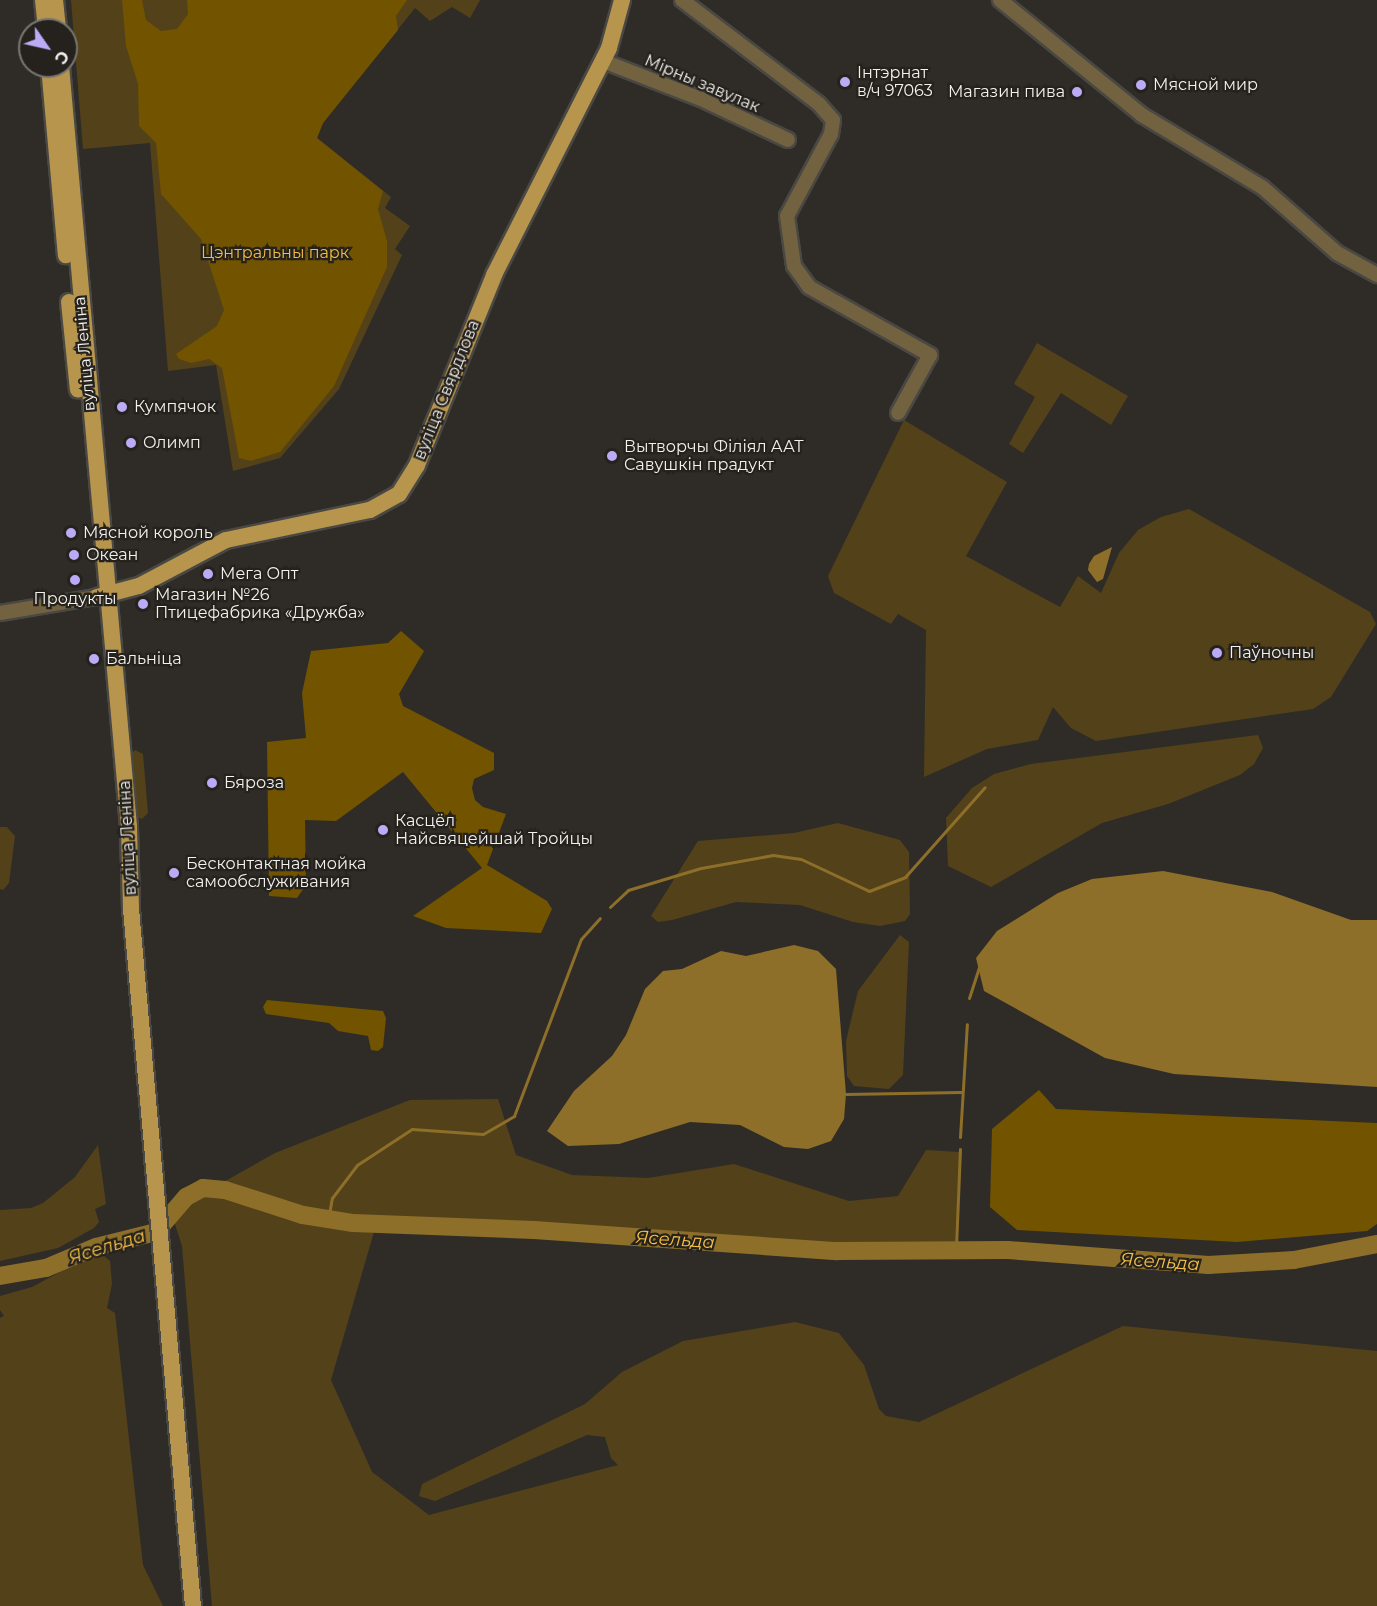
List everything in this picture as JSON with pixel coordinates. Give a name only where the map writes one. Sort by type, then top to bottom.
[{"type":"main road","points":[[43,0],[45,18]]},
{"type":"main road","points":[[55,0],[57,18]]},
{"type":"main road","name":"вуліца Свярдлова","points":[[101,596],[139,586],[226,540],[370,510],[399,494],[417,465],[494,275],[603,61],[622,0]]},
{"type":"main road","name":"вуліца Леніна","points":[[50,78],[101,596]]},
{"type":"main road","name":"вуліца Леніна","points":[[62,78],[125,884],[131,909],[156,1157],[193,1606]]},
{"type":"street","points":[[682,0],[819,104],[833,120],[831,134],[787,216],[794,266],[809,287],[930,355],[898,413]]},
{"type":"street","points":[[1000,0],[1142,115],[1262,187],[1337,252],[1377,275]]},
{"type":"street","name":"Мірны завулак","points":[[603,61],[701,99],[788,140]]},
{"type":"street","points":[[0,613],[101,596]]},
{"type":"green space","name":"Цэнтральны парк","points":[[71,0],[480,0],[470,18],[452,7],[430,21],[415,8],[323,123],[317,138],[391,197],[385,208],[410,226],[395,249],[402,255],[339,389],[280,458],[233,471],[216,365],[168,371],[150,143],[83,149],[77,78],[78,18],[72,18]]},
{"type":"green space","name":"Цэнтральны парк","points":[[122,0],[142,0],[146,20],[161,31],[177,29],[188,14],[187,0],[407,0],[396,16],[398,30],[323,123],[317,138],[383,191],[378,209],[387,241],[387,267],[334,386],[280,452],[251,461],[239,458],[222,368],[209,359],[191,363],[179,359],[176,354],[217,326],[224,310],[201,239],[161,194],[156,143],[139,126],[138,84],[126,46]]},
{"type":"green space","points":[[1037,343],[1128,396],[1111,425],[1061,393],[1023,453],[1009,444],[1035,397],[1014,384]]},
{"type":"green space","points":[[904,420],[1007,482],[966,556],[1060,607],[1078,576],[1101,593],[1119,553],[1138,530],[1161,517],[1189,509],[1370,612],[1376,624],[1331,697],[1313,709],[1096,741],[1071,728],[1053,707],[1038,740],[987,749],[924,777],[926,630],[898,614],[891,624],[834,593],[828,576]]},
{"type":"green space","points":[[401,631],[424,651],[399,694],[403,706],[494,753],[494,770],[474,779],[472,788],[475,800],[483,807],[506,814],[487,865],[547,901],[552,909],[541,933],[446,928],[413,916],[482,868],[403,772],[336,821],[305,820],[306,885],[297,898],[269,896],[267,742],[306,738],[302,693],[311,651],[388,643]]},
{"type":"green space","points":[[1258,735],[1263,748],[1254,764],[1240,775],[1168,804],[1102,823],[991,887],[948,866],[946,818],[972,788],[994,774],[1031,764]]},
{"type":"green space","points":[[135,750],[143,754],[148,813],[142,819],[133,815],[128,757]]},
{"type":"green space","points":[[838,823],[900,840],[909,852],[910,914],[905,921],[880,926],[853,922],[800,905],[736,902],[672,920],[658,922],[651,916],[698,841],[794,833]]},
{"type":"green space","points":[[0,827],[7,827],[15,836],[9,883],[3,890],[0,889]]},
{"type":"green space","points":[[900,935],[909,942],[903,1075],[889,1089],[854,1086],[847,1076],[846,1041],[858,991]]},
{"type":"green space","points":[[267,1000],[383,1011],[386,1018],[383,1047],[378,1051],[371,1050],[368,1036],[338,1031],[329,1023],[266,1014],[263,1007]]},
{"type":"green space","points":[[1039,1090],[1056,1109],[1377,1123],[1377,1224],[1367,1231],[1237,1242],[1017,1230],[990,1207],[992,1129]]},
{"type":"green space","points":[[498,1099],[516,1155],[572,1175],[648,1178],[734,1164],[849,1201],[898,1196],[926,1150],[960,1152],[956,1248],[837,1251],[534,1230],[376,1225],[331,1380],[372,1472],[429,1515],[618,1465],[611,1458],[605,1437],[587,1435],[435,1501],[419,1496],[422,1484],[585,1404],[622,1372],[683,1341],[795,1322],[839,1333],[864,1365],[879,1409],[886,1416],[919,1422],[1123,1326],[1377,1351],[1377,1606],[212,1606],[182,1246],[172,1215],[194,1191],[213,1188],[275,1153],[410,1100]]},
{"type":"green space","points":[[98,1145],[106,1204],[95,1209],[99,1222],[94,1228],[58,1248],[0,1261],[0,1210],[31,1208],[43,1203],[75,1177]]},
{"type":"green space","points":[[103,1255],[110,1261],[112,1284],[107,1308],[115,1313],[143,1565],[163,1606],[0,1606],[0,1318],[4,1316],[0,1310],[0,1296],[32,1287],[86,1258]]},
{"type":"shaded area","points":[[1112,547],[1103,579],[1097,582],[1088,570],[1089,564],[1094,556]]},
{"type":"shaded area","points":[[1163,871],[1272,892],[1351,920],[1377,920],[1377,1087],[1174,1074],[1105,1058],[984,991],[976,958],[997,931],[1058,893],[1092,879]]},
{"type":"shaded area","points":[[794,945],[818,951],[836,969],[846,1094],[844,1119],[831,1141],[808,1149],[784,1147],[740,1125],[690,1122],[619,1144],[568,1146],[547,1131],[574,1091],[612,1056],[626,1035],[645,989],[663,971],[682,969],[721,951],[746,956]]},
{"type":"waterway","points":[[610,907],[628,890],[701,868],[773,855],[801,859],[869,891],[905,877],[985,787]]},
{"type":"waterway","points":[[328,1220],[332,1198],[357,1165],[412,1129],[483,1134],[514,1116],[581,939],[600,918]]},
{"type":"waterway","points":[[969,998],[979,968]]},
{"type":"waterway","points":[[960,1137],[967,1024]]},
{"type":"waterway","points":[[846,1094],[961,1092]]},
{"type":"waterway","points":[[956,1248],[960,1149]]},
{"type":"waterway","name":"Ясельда","points":[[0,1276],[46,1268],[96,1247],[156,1232],[186,1197],[203,1188],[225,1190],[303,1215],[353,1223],[534,1230],[837,1251],[1008,1250],[1208,1265],[1294,1260],[1377,1244]]},
{"type":"place","name":"Інтэрнат в/ч 97063","points":[[845,82]]},
{"type":"place","name":"Мясной мир","points":[[1141,85]]},
{"type":"place","name":"Магазин пива","points":[[1077,92]]},
{"type":"place","name":"Кумпячок","points":[[122,407]]},
{"type":"place","name":"Олимп","points":[[131,443]]},
{"type":"place","name":"Вытворчы Філіял ААТ Савушкін прадукт","points":[[612,456]]},
{"type":"place","name":"Мясной король","points":[[71,533]]},
{"type":"place","name":"Океан","points":[[74,555]]},
{"type":"place","name":"Мега Опт","points":[[208,574]]},
{"type":"place","name":"Продукты","points":[[75,580]]},
{"type":"place","name":"Магазин №26 Птицефабрика «Дружба»","points":[[143,604]]},
{"type":"place","name":"Паўночны","points":[[1217,653]]},
{"type":"place","name":"Бальніца","points":[[94,659]]},
{"type":"place","name":"Бяроза","points":[[212,783]]},
{"type":"place","name":"Касцёл Найсвяцейшай Тройцы","points":[[383,830]]},
{"type":"place","name":"Бесконтактная мойка самообслуживания","points":[[174,873]]}]
